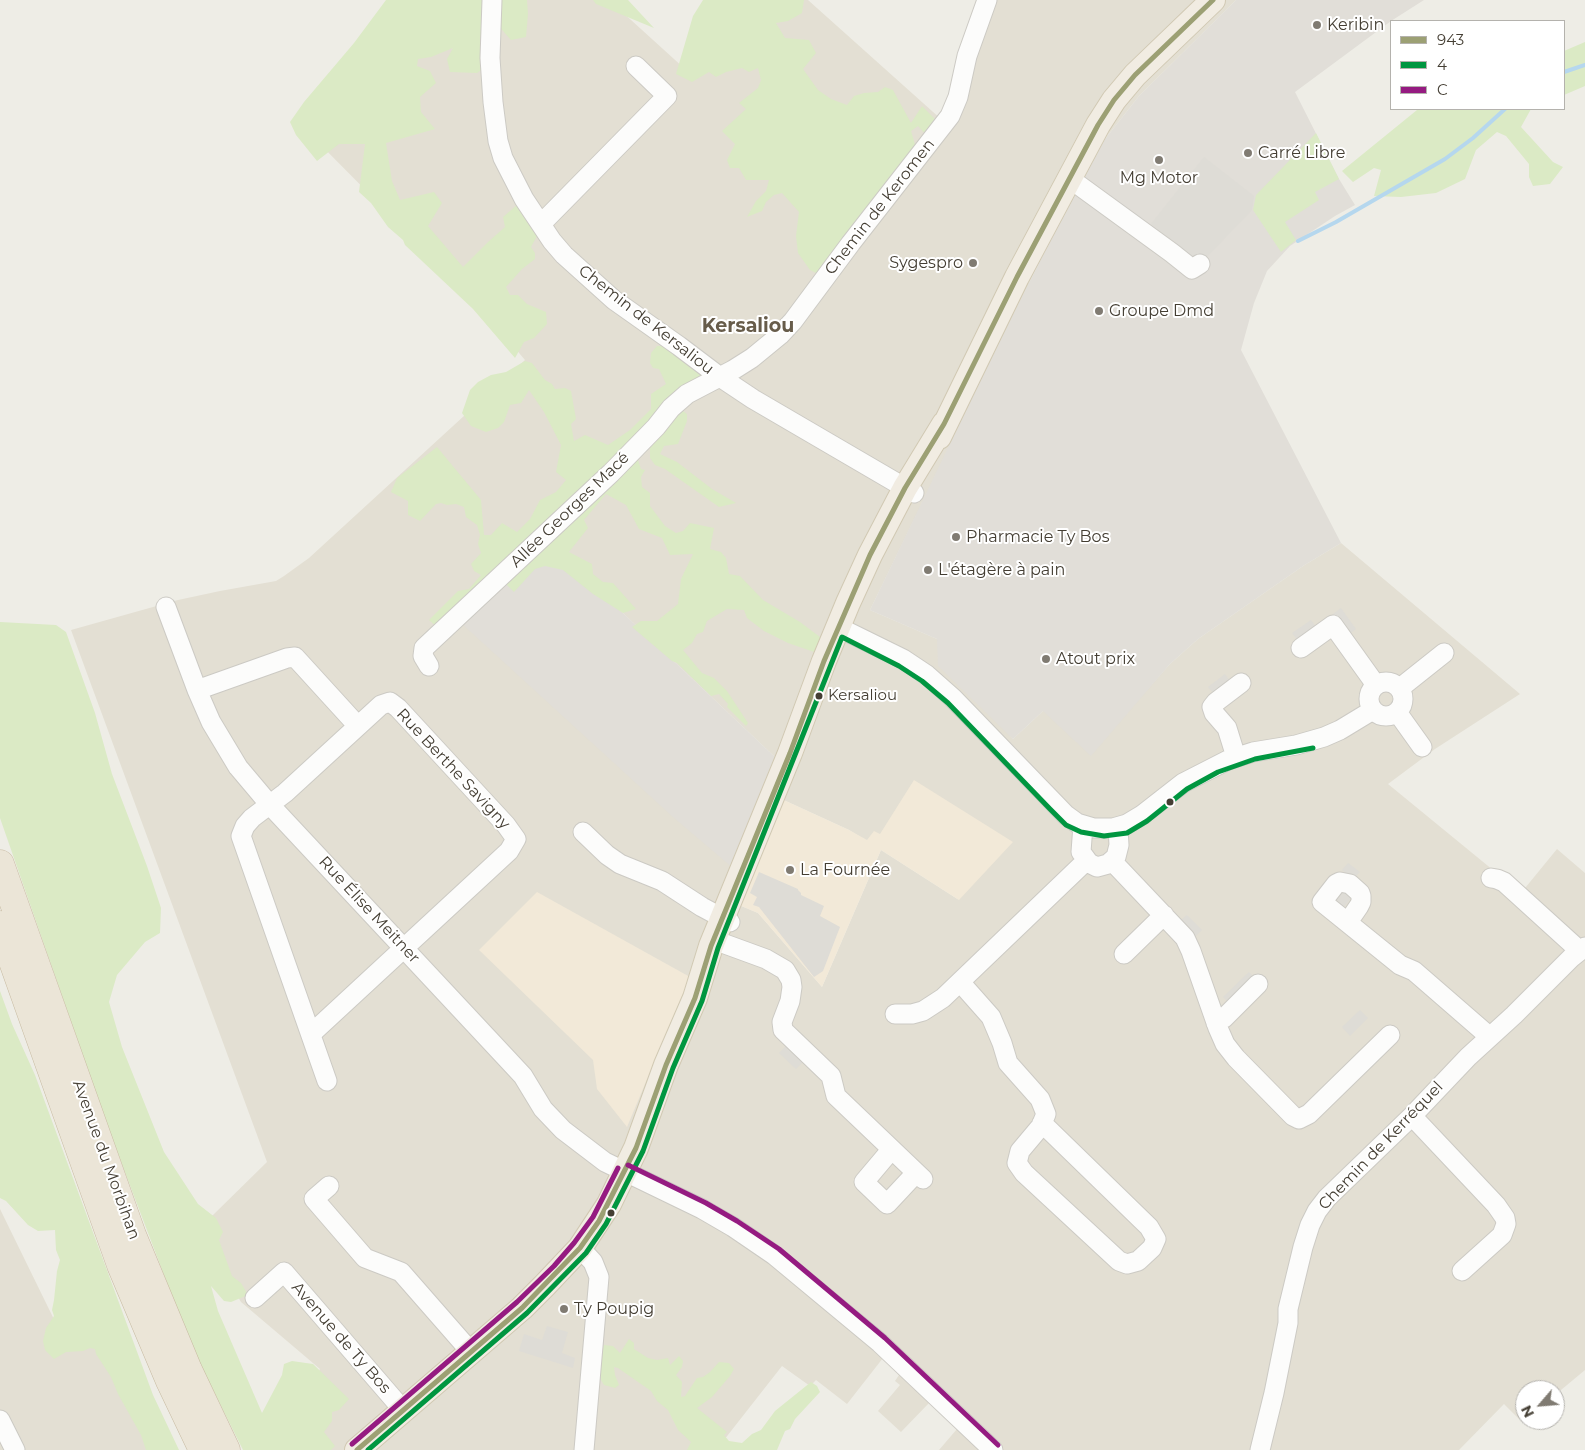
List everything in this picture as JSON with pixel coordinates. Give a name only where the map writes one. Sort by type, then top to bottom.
[{"type":"highway","name":"Avenue du Morbihan","points":[[0,864],[132,1235],[180,1352],[226,1450]]},
{"type":"highway","name":"Avenue du Morbihan","points":[[0,925],[121,1265],[159,1357],[203,1450]]},
{"type":"main road","points":[[357,1450],[531,1299],[580,1248],[599,1221],[636,1148],[666,1065],[844,631],[870,555],[909,491],[1017,277],[1089,140],[1114,100],[1135,75],[1213,0]]},
{"type":"street","name":"Chemin de Kersaliou","points":[[492,0],[490,58],[493,108],[503,158],[516,184],[541,224],[564,255],[614,300],[720,377],[753,399],[909,491]]},
{"type":"street","name":"Chemin de Keromen","points":[[720,377],[752,358],[786,329],[943,126],[955,106],[962,86],[969,51],[987,0]]},
{"type":"street","points":[[541,224],[667,96],[636,66]]},
{"type":"street","points":[[1069,178],[1192,269],[1200,264]]},
{"type":"street","name":"Allée Georges Macé","points":[[427,657],[611,473],[656,427],[671,408],[687,394],[720,377]]},
{"type":"street","name":"Rue Élise Meitner","points":[[166,607],[211,722],[238,767],[270,805],[523,1076],[543,1108],[563,1130],[605,1162],[702,1209],[733,1227],[774,1255],[880,1343],[993,1450]]},
{"type":"street","points":[[1301,648],[1333,625],[1376,685]]},
{"type":"street","points":[[844,631],[896,655],[928,675],[948,693],[1070,819],[1083,826],[1105,829],[1118,828],[1142,815],[1187,780],[1215,765],[1236,757],[1296,745],[1324,737],[1335,733],[1373,710]]},
{"type":"street","points":[[1400,688],[1444,654]]},
{"type":"street","points":[[197,690],[286,658],[295,658],[357,725]]},
{"type":"street","points":[[1236,757],[1227,728],[1212,707],[1241,682]]},
{"type":"street","points":[[1381,682],[1391,682],[1400,688],[1403,703],[1397,712],[1382,716],[1373,710],[1369,701],[1369,695],[1376,685],[1381,682]]},
{"type":"street","name":"Rue Berthe Savigny","points":[[327,1081],[241,836],[245,826],[285,793],[357,725],[381,705],[390,702],[398,708],[506,825],[516,839],[509,851],[405,949]]},
{"type":"street","points":[[1397,712],[1422,748]]},
{"type":"street","points":[[1083,826],[1081,852],[1086,861],[1097,867],[1103,867],[1112,861],[1118,852],[1118,828]]},
{"type":"street","points":[[583,832],[614,861],[662,881],[702,908],[727,920]]},
{"type":"street","points":[[895,1014],[912,1014],[928,1009],[960,982],[1086,861]]},
{"type":"street","points":[[1112,861],[1185,938],[1192,951],[1223,1040],[1236,1058],[1293,1116],[1299,1119],[1309,1114],[1390,1035]]},
{"type":"street","name":"Chemin de Kerréquel","points":[[1260,1450],[1274,1393],[1288,1322],[1288,1309],[1302,1247],[1312,1218],[1328,1198],[1412,1116],[1450,1075],[1583,949],[1504,882],[1490,878]]},
{"type":"street","points":[[1124,954],[1164,915]]},
{"type":"street","points":[[1348,922],[1400,965],[1414,971],[1490,1037]]},
{"type":"street","points":[[717,942],[766,959],[785,970],[792,986],[790,1001],[782,1022],[783,1030],[831,1076],[834,1094],[920,1176],[888,1204],[864,1182],[891,1150]]},
{"type":"street","points":[[311,1034],[405,949]]},
{"type":"street","points":[[960,982],[991,1017],[1008,1063],[1040,1099],[1046,1114],[1042,1123],[1020,1152],[1018,1163],[1024,1173],[1119,1261],[1127,1264],[1138,1261],[1152,1248],[1156,1239],[1149,1227],[1042,1123]]},
{"type":"street","points":[[1216,1023],[1224,1018],[1258,984]]},
{"type":"street","points":[[1412,1116],[1496,1204],[1505,1218],[1506,1224],[1502,1235],[1462,1270]]},
{"type":"street","points":[[329,1186],[314,1200],[365,1258],[401,1272],[471,1352]]},
{"type":"street","points":[[580,1248],[593,1262],[599,1277],[584,1450]]},
{"type":"street","name":"Avenue de Ty Bos","points":[[255,1298],[284,1272],[403,1410]]},
{"type":"street","points":[[0,1420],[10,1447]]},
{"type":"shaded area","points":[[428,0],[609,0],[685,69],[734,0],[808,0],[942,120],[982,0],[1236,0],[1139,96],[1105,139],[1075,190],[870,610],[937,639],[1013,739],[1043,711],[1142,695],[1170,664],[1198,639],[1303,566],[1341,543],[1520,694],[1435,749],[1388,784],[1521,893],[1557,849],[1585,873],[1585,1370],[1565,1387],[1565,1380],[1515,1380],[1515,1415],[1504,1404],[1459,1450],[939,1450],[957,1429],[929,1403],[901,1432],[878,1411],[900,1385],[895,1381],[899,1375],[883,1358],[847,1404],[816,1380],[810,1386],[782,1366],[724,1440],[735,1450],[326,1450],[290,1419],[320,1369],[241,1302],[197,1228],[213,1215],[267,1162],[71,630],[178,600],[276,581],[284,576],[309,558],[525,360],[514,347],[517,343],[305,129]],"holes":[[[547,541],[777,759],[764,791],[849,830],[867,841],[880,834],[959,900],[881,850],[822,987],[758,913],[720,897],[733,868]]]},
{"type":"shaded area","points":[[1236,0],[1424,0],[1390,20],[1295,92],[1339,179],[1355,205],[1290,246],[1267,271],[1254,303],[1241,350],[1341,543],[1303,566],[1198,639],[1170,664],[1091,756],[1043,711],[1013,739],[938,666],[937,639],[870,610],[1075,190],[1105,139],[1139,96]]},
{"type":"shaded area","points":[[1204,157],[1254,196],[1252,210],[1200,264],[1151,224]]},
{"type":"shaded area","points":[[546,540],[777,759],[733,868],[673,817],[460,622]]},
{"type":"shaded area","points":[[1341,608],[1356,629],[1348,635],[1333,614]]},
{"type":"shaded area","points":[[1311,620],[1317,628],[1298,641],[1292,633]]},
{"type":"shaded area","points":[[1225,674],[1230,681],[1213,693],[1208,687]]},
{"type":"shaded area","points":[[914,780],[1013,842],[959,900],[881,850],[822,987],[758,913],[720,897],[764,791],[867,840],[874,831],[880,834]]},
{"type":"shaded area","points":[[1348,863],[1360,872],[1353,879],[1342,870]]},
{"type":"shaded area","points":[[759,872],[798,889],[801,895],[824,906],[820,916],[840,927],[823,971],[814,977],[759,907],[753,905],[757,897],[750,893]]},
{"type":"shaded area","points":[[1346,888],[1354,895],[1342,909],[1334,903]]},
{"type":"shaded area","points":[[537,892],[690,977],[627,1127],[597,1089],[593,1060],[479,950]]},
{"type":"shaded area","points":[[1187,915],[1202,930],[1196,936],[1181,920]]},
{"type":"shaded area","points":[[1249,972],[1256,979],[1230,1004],[1223,997]]},
{"type":"shaded area","points":[[1360,1010],[1368,1018],[1350,1036],[1342,1027]]},
{"type":"shaded area","points":[[788,1044],[805,1060],[796,1069],[779,1053]]},
{"type":"shaded area","points":[[0,1209],[69,1350],[98,1336],[155,1450],[0,1450]]},
{"type":"shaded area","points":[[547,1326],[568,1332],[562,1353],[575,1358],[573,1368],[519,1351],[524,1334],[542,1340]]},
{"type":"green space","points":[[386,0],[527,0],[526,37],[511,40],[496,23],[482,29],[480,40],[483,69],[477,73],[450,72],[447,59],[453,48],[431,57],[418,59],[417,66],[430,71],[436,83],[420,97],[421,112],[435,129],[386,143],[392,181],[400,200],[434,192],[442,203],[428,226],[463,267],[505,227],[503,217],[517,205],[537,236],[531,247],[535,253],[535,259],[522,269],[506,287],[510,295],[518,295],[527,304],[546,312],[547,324],[534,338],[524,342],[515,358],[473,309],[405,245],[403,240],[388,227],[371,203],[359,192],[365,144],[339,144],[317,161],[296,135],[290,122]]},
{"type":"green space","points":[[593,0],[628,0],[654,28],[596,4]]},
{"type":"green space","points":[[703,0],[804,0],[802,13],[788,21],[776,23],[785,38],[809,40],[816,53],[803,69],[818,90],[831,99],[847,105],[854,96],[878,92],[885,87],[893,90],[911,123],[922,106],[937,121],[928,137],[918,126],[911,131],[916,148],[818,274],[810,270],[798,253],[796,236],[799,212],[782,193],[774,195],[766,202],[762,211],[747,217],[756,201],[766,191],[769,180],[746,180],[739,168],[730,168],[727,160],[735,144],[722,131],[746,109],[739,103],[758,88],[761,80],[758,68],[749,72],[742,68],[716,77],[709,72],[692,82],[676,74],[693,16]]},
{"type":"green space","points":[[1585,42],[1585,86],[1565,95],[1565,51]]},
{"type":"green space","points":[[1417,110],[1530,110],[1521,127],[1553,162],[1563,167],[1550,184],[1533,186],[1529,177],[1529,164],[1506,136],[1497,132],[1476,150],[1465,179],[1436,193],[1401,197],[1374,196],[1381,170],[1374,168],[1353,182],[1342,171]]},
{"type":"green space","points":[[1316,133],[1339,179],[1315,192],[1319,200],[1285,222],[1296,240],[1281,252],[1253,210],[1256,195]]},
{"type":"green space","points":[[657,346],[666,346],[708,372],[679,408],[687,414],[687,421],[678,444],[664,446],[660,454],[677,462],[712,489],[736,503],[719,507],[665,469],[655,465],[650,458],[650,445],[626,463],[638,460],[641,469],[645,470],[641,477],[642,487],[650,493],[650,506],[665,526],[676,533],[683,531],[690,523],[714,528],[710,549],[721,552],[726,558],[729,574],[740,576],[763,600],[800,622],[824,640],[817,653],[788,643],[764,631],[747,618],[744,610],[727,609],[707,621],[703,632],[697,634],[692,643],[683,650],[702,673],[714,678],[727,691],[748,723],[746,726],[727,707],[728,704],[719,694],[711,696],[677,663],[672,661],[632,627],[641,621],[657,621],[678,604],[681,579],[693,554],[670,555],[662,538],[639,529],[626,505],[606,494],[584,520],[588,528],[569,552],[592,564],[593,574],[603,582],[613,583],[636,609],[623,613],[593,594],[563,570],[545,566],[535,569],[514,592],[500,578],[437,627],[429,620],[458,591],[469,589],[481,575],[474,571],[471,564],[481,553],[478,544],[480,535],[477,525],[466,517],[464,507],[456,504],[436,504],[420,521],[408,515],[408,501],[391,492],[397,478],[437,447],[481,500],[484,535],[491,535],[502,523],[517,532],[530,519],[540,500],[556,492],[566,480],[556,472],[561,445],[544,412],[529,390],[521,403],[510,405],[504,422],[498,428],[486,432],[471,426],[462,413],[470,390],[478,382],[491,375],[506,372],[525,361],[532,363],[545,380],[552,384],[555,389],[565,388],[571,391],[576,419],[571,424],[574,441],[585,435],[608,445],[630,430],[651,409],[651,394],[666,384],[659,369],[653,368],[650,363],[651,353]]},
{"type":"green space","points":[[0,622],[56,625],[66,632],[95,713],[112,774],[161,908],[160,933],[145,942],[117,975],[109,1002],[122,1047],[164,1152],[198,1204],[216,1218],[223,1232],[219,1240],[232,1276],[241,1283],[248,1295],[231,1302],[224,1301],[211,1286],[218,1311],[262,1413],[282,1375],[284,1364],[292,1361],[313,1364],[349,1399],[339,1410],[332,1412],[332,1421],[324,1432],[335,1446],[331,1450],[243,1450],[194,1352],[107,1125],[0,818]]},
{"type":"green space","points":[[0,991],[12,1024],[35,1075],[153,1395],[179,1450],[146,1450],[141,1435],[95,1349],[90,1348],[83,1351],[66,1352],[54,1359],[45,1350],[43,1341],[46,1328],[54,1316],[52,1310],[60,1260],[56,1250],[55,1230],[38,1231],[28,1225],[6,1201],[0,1198]]},
{"type":"green space","points":[[629,1339],[634,1343],[634,1349],[648,1358],[657,1360],[668,1358],[670,1365],[679,1356],[683,1361],[682,1367],[676,1375],[682,1382],[681,1397],[685,1396],[697,1378],[703,1377],[710,1372],[719,1362],[729,1363],[734,1369],[730,1376],[712,1397],[697,1408],[727,1432],[724,1435],[729,1441],[742,1443],[752,1434],[761,1430],[775,1411],[811,1382],[817,1386],[820,1392],[795,1419],[790,1429],[785,1431],[777,1450],[687,1450],[691,1442],[678,1430],[668,1410],[657,1401],[651,1391],[614,1367],[619,1385],[615,1388],[604,1385],[601,1380],[601,1359],[604,1345],[613,1346],[620,1353]]},
{"type":"waterway","points":[[1565,72],[1585,65]]},
{"type":"waterway","points":[[1298,241],[1336,222],[1445,159],[1473,138],[1504,110]]},
{"type":"transit line","name":"943","points":[[357,1450],[522,1308],[580,1248],[599,1221],[636,1148],[666,1065],[695,998],[711,946],[790,753],[824,661],[870,555],[905,488],[944,424],[1017,277],[1098,125],[1114,100],[1135,75],[1213,0]]},
{"type":"transit line","name":"4","points":[[368,1450],[527,1313],[586,1253],[606,1224],[643,1151],[673,1068],[702,1001],[718,948],[842,637],[899,666],[922,681],[948,703],[1066,825],[1081,832],[1104,836],[1127,833],[1147,821],[1187,789],[1218,772],[1255,759],[1313,748]]},
{"type":"transit line","name":"C","points":[[628,1165],[706,1203],[779,1249],[885,1338],[998,1445]]},
{"type":"transit line","name":"C","points":[[352,1444],[517,1302],[554,1266],[593,1217],[618,1168]]},
{"type":"place","name":"Keribin","points":[[1317,25]]},
{"type":"place","name":"Carré Libre","points":[[1248,153]]},
{"type":"place","name":"Mg Motor","points":[[1159,160]]},
{"type":"place","name":"Sygespro","points":[[973,263]]},
{"type":"place","name":"Groupe Dmd","points":[[1099,311]]},
{"type":"place","name":"Pharmacie Ty Bos","points":[[956,537]]},
{"type":"place","name":"L'étagère à pain","points":[[928,570]]},
{"type":"place","name":"Atout prix","points":[[1046,659]]},
{"type":"place","name":"Kersaliou","points":[[819,696]]},
{"type":"place","name":"La Fournée","points":[[790,870]]},
{"type":"place","name":"Ty Poupig","points":[[564,1309]]},
{"type":"district","name":"Kersaliou","points":[[748,326]]}]
